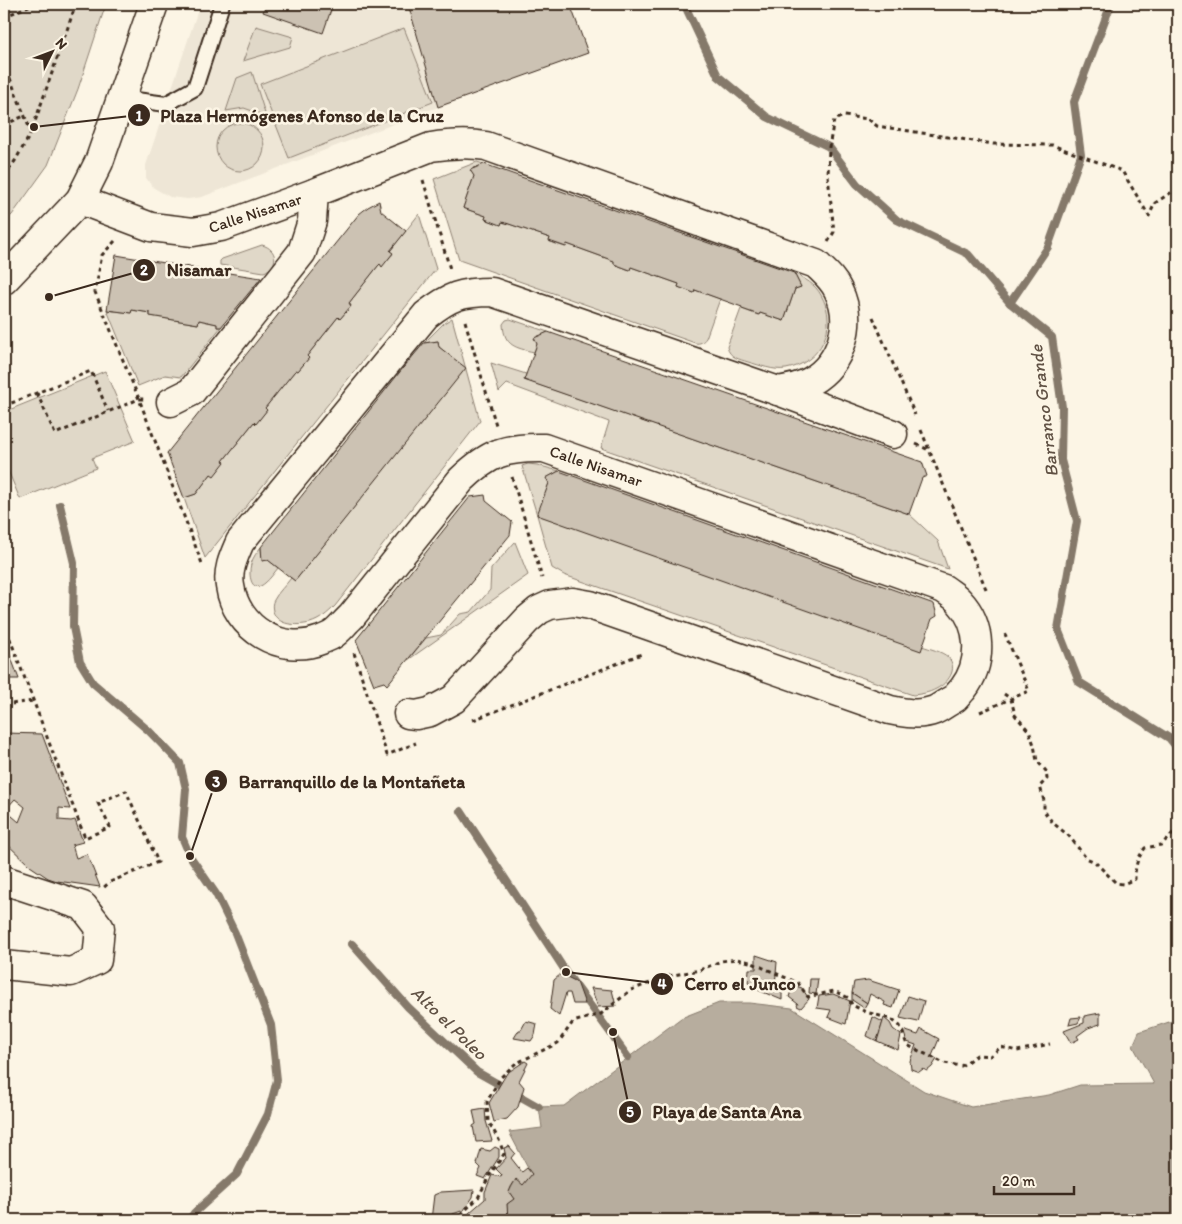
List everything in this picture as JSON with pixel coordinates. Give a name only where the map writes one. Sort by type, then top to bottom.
[{"type":"street","points":[[4,280],[80,200],[99,162],[154,4]]},
{"type":"street","name":"Calle Nisamar","points":[[80,200],[151,227],[193,232],[221,227],[431,147],[449,144],[486,146],[816,264],[838,290],[844,306],[845,324],[842,341],[836,357],[825,371],[811,381],[795,388],[778,391]]},
{"type":"street","name":"Calle Nisamar","points":[[171,402],[191,392],[302,252],[312,221],[314,193]]},
{"type":"street","name":"Calle Nisamar","points":[[408,714],[416,715],[430,712],[454,699],[527,620],[539,610],[550,605],[573,602],[590,605],[890,710],[905,713],[936,710],[956,697],[969,681],[978,654],[976,630],[969,615],[959,601],[944,589],[544,448],[524,447],[488,457],[475,466],[461,480],[351,616],[332,635],[311,644],[289,645],[267,638],[249,625],[236,607],[229,585],[231,562],[240,542],[426,316],[441,303],[458,295],[474,292],[492,292],[778,391],[894,434]]},
{"type":"street","points":[[4,880],[83,906],[100,928],[97,960],[71,972],[4,965]]},
{"type":"lane","points":[[121,98],[166,104],[195,88],[222,4]]},
{"type":"path","points":[[4,17],[33,4]]},
{"type":"path","points":[[4,176],[31,133],[76,4]]},
{"type":"path","points":[[89,4],[105,9]]},
{"type":"path","points":[[4,63],[31,133]]},
{"type":"path","points":[[1178,90],[1178,108]]},
{"type":"path","points":[[4,125],[24,116]]},
{"type":"path","points":[[826,247],[834,232],[828,176],[829,147],[834,120],[844,116],[868,119],[877,126],[984,143],[1052,145],[1122,171],[1149,216],[1155,202],[1178,188]]},
{"type":"path","points":[[424,184],[550,605]]},
{"type":"path","points":[[124,217],[115,241],[102,255],[95,292],[139,399],[205,571]]},
{"type":"path","points":[[4,406],[91,371],[108,412]]},
{"type":"path","points":[[37,392],[55,434],[139,399],[171,402]]},
{"type":"path","points":[[929,450],[986,589]]},
{"type":"path","points":[[4,480],[4,485]]},
{"type":"path","points":[[4,623],[85,838],[110,827],[98,803],[126,791],[158,862],[110,882],[83,906]]},
{"type":"path","points":[[977,714],[1029,692],[1004,632]]},
{"type":"path","points":[[351,645],[387,755],[422,741]]},
{"type":"path","points":[[466,723],[648,651]]},
{"type":"path","points":[[1004,694],[1011,699],[1015,715],[1029,731],[1037,761],[1046,771],[1047,779],[1040,786],[1044,801],[1044,811],[1053,823],[1069,836],[1086,858],[1095,862],[1116,883],[1123,884],[1135,879],[1135,867],[1139,856],[1145,848],[1161,844],[1172,833],[1178,832]]},
{"type":"path","points":[[4,705],[33,700]]},
{"type":"path","points":[[455,1220],[478,1198],[489,1176],[504,1154],[499,1140],[488,1121],[487,1101],[501,1077],[515,1064],[558,1043],[572,1022],[602,1014],[631,990],[669,976],[700,970],[721,961],[737,959],[750,962],[798,983],[808,997],[834,991],[849,998],[852,1006],[891,1019],[900,1026],[907,1045],[944,1064],[961,1066],[977,1055],[990,1056],[1001,1048],[1017,1051],[1050,1044]]},
{"type":"shaded area","points":[[4,4],[106,4],[78,89],[48,165],[12,215],[4,222]]},
{"type":"shaded area","points":[[200,4],[570,4],[588,53],[438,107],[202,197],[188,199],[170,197],[154,188],[146,178],[146,165]]},
{"type":"shaded area","points":[[256,26],[293,37],[290,47],[243,61]]},
{"type":"shaded area","points":[[404,28],[433,102],[289,158],[260,84]]},
{"type":"shaded area","points":[[252,72],[267,120],[258,113],[244,108],[226,111],[237,78]]},
{"type":"shaded area","points":[[235,123],[245,123],[257,130],[264,142],[264,152],[257,164],[245,171],[235,171],[227,167],[220,160],[216,152],[216,142],[220,134],[227,127]]},
{"type":"shaded area","points":[[477,162],[484,164],[471,170],[474,176],[463,208],[486,216],[485,219],[501,225],[502,222],[506,223],[550,238],[550,242],[565,247],[567,244],[614,261],[614,264],[629,270],[631,267],[679,284],[678,287],[694,293],[695,290],[720,299],[706,338],[701,342],[695,343],[459,260],[434,179]]},
{"type":"shaded area","points":[[419,214],[436,269],[205,558],[184,498],[196,494],[211,474],[225,462],[223,461],[254,422],[256,423],[267,410],[265,408],[294,372],[298,371],[309,358],[307,356],[338,317],[340,319],[351,306],[349,303],[378,266],[380,264],[382,266],[393,254],[390,251]]},
{"type":"shaded area","points":[[262,245],[271,250],[275,258],[272,266],[264,272],[220,265],[222,259]]},
{"type":"shaded area","points":[[794,273],[816,288],[826,307],[827,330],[817,351],[809,359],[786,369],[762,366],[733,356],[727,347],[742,306],[742,309],[758,315],[760,313],[784,321],[795,289],[801,287]]},
{"type":"shaded area","points":[[107,310],[131,313],[132,310],[150,313],[150,316],[198,324],[199,320],[217,324],[217,327],[221,327],[181,377],[165,375],[138,386]]},
{"type":"shaded area","points":[[452,318],[480,421],[335,606],[323,616],[310,623],[288,624],[279,620],[275,616],[272,605],[278,594],[291,578],[295,581],[465,368],[439,347],[438,341],[424,343],[444,323]]},
{"type":"shaded area","points":[[510,319],[548,332],[535,338],[537,344],[534,352],[512,345],[506,337],[503,324],[506,320]]},
{"type":"shaded area","points":[[491,363],[526,374],[525,380],[909,514],[938,541],[948,569],[601,448],[609,422],[507,384],[499,392]]},
{"type":"shaded area","points":[[105,371],[135,441],[92,458],[96,468],[20,499],[4,461],[4,412]]},
{"type":"shaded area","points":[[528,464],[559,471],[546,478],[549,483],[538,515],[939,652],[948,657],[951,662],[951,675],[936,689],[913,695],[564,575],[552,568],[522,466]]},
{"type":"shaded area","points":[[515,542],[528,575],[408,660],[426,638],[441,635],[460,614],[471,612],[490,590],[491,569]]},
{"type":"shaded area","points":[[261,547],[262,560],[268,560],[278,568],[265,583],[256,586],[250,578],[250,568],[253,559]]},
{"type":"shaded area","points":[[719,1003],[749,1003],[792,1008],[924,1091],[971,1107],[1049,1095],[1080,1085],[1154,1084],[1133,1046],[1139,1032],[1178,1019],[1178,1220],[507,1220],[507,1204],[514,1199],[509,1192],[516,1179],[531,1174],[509,1132],[542,1128],[539,1107],[564,1106],[681,1018]]},
{"type":"building","points":[[266,4],[333,4],[323,33],[263,12]]},
{"type":"building","points":[[408,4],[570,4],[588,53],[438,107]]},
{"type":"building","points":[[484,164],[794,273],[801,287],[795,289],[784,321],[760,313],[759,315],[695,290],[694,293],[678,287],[679,284],[631,267],[630,270],[614,264],[614,261],[567,244],[566,247],[549,241],[550,238],[506,223],[502,222],[501,225],[485,219],[486,216],[463,208],[474,176],[470,170]]},
{"type":"building","points":[[379,201],[381,211],[406,231],[390,251],[393,253],[382,267],[380,264],[378,266],[349,303],[351,306],[340,319],[338,317],[307,356],[309,358],[298,371],[294,372],[265,408],[267,410],[256,424],[254,422],[223,461],[225,462],[214,476],[211,474],[196,494],[184,498],[167,453],[359,214]]},
{"type":"building","points":[[116,255],[261,278],[221,327],[217,327],[217,324],[199,320],[198,324],[150,316],[150,313],[132,310],[131,313],[107,310]]},
{"type":"building","points":[[548,332],[922,462],[927,476],[922,478],[909,514],[524,380],[537,344],[534,338]]},
{"type":"building","points":[[438,341],[439,347],[466,368],[295,581],[268,560],[262,561],[261,547],[403,368],[424,343]]},
{"type":"building","points":[[559,471],[934,604],[937,616],[932,619],[921,651],[537,515],[549,483],[546,478]]},
{"type":"building","points":[[485,495],[486,501],[512,522],[510,535],[387,685],[384,682],[374,685],[356,640],[470,497]]},
{"type":"building","points":[[4,639],[19,679],[4,679]]},
{"type":"building","points":[[4,733],[42,734],[70,809],[59,808],[59,820],[75,820],[83,842],[72,845],[76,858],[87,854],[100,887],[48,878],[30,866],[4,841]],"holes":[[[15,799],[25,807],[19,822],[5,810]]]},
{"type":"building","points":[[756,955],[777,962],[775,986],[782,985],[782,1000],[758,990],[758,988],[748,983],[749,969],[756,969]]},
{"type":"building","points":[[561,974],[577,982],[585,1004],[573,1004],[570,993],[566,993],[559,1016],[550,1009],[554,980]]},
{"type":"building","points":[[810,979],[818,979],[816,994],[809,993]]},
{"type":"building","points":[[868,980],[899,990],[893,1008],[884,1005],[885,1002],[870,994],[867,1003],[852,993],[854,982]]},
{"type":"building","points":[[795,986],[802,988],[809,999],[801,1008],[789,997]]},
{"type":"building","points":[[591,988],[612,990],[616,1006],[598,1007]]},
{"type":"building","points":[[852,993],[867,1003],[864,1008],[852,1000]]},
{"type":"building","points":[[833,994],[850,1001],[846,1024],[828,1017],[831,1010],[817,1008],[819,996]]},
{"type":"building","points":[[908,996],[924,1001],[918,1022],[900,1018]]},
{"type":"building","points":[[1100,1013],[1100,1024],[1088,1028],[1077,1036],[1079,1039],[1071,1043],[1064,1031],[1084,1023],[1084,1016]]},
{"type":"building","points":[[873,1017],[883,1022],[877,1041],[867,1036]]},
{"type":"building","points":[[1081,1017],[1078,1023],[1069,1025],[1071,1018]]},
{"type":"building","points":[[884,1018],[901,1035],[898,1050],[877,1041]]},
{"type":"building","points":[[526,1021],[537,1024],[535,1035],[531,1041],[514,1038],[519,1030],[521,1030]]},
{"type":"building","points":[[921,1029],[939,1039],[932,1056],[937,1059],[927,1071],[923,1069],[919,1072],[911,1069],[910,1061],[916,1045],[907,1042],[903,1030],[918,1035]]},
{"type":"building","points":[[525,1061],[528,1063],[519,1081],[524,1087],[518,1107],[507,1119],[494,1122],[489,1103],[507,1073]]},
{"type":"building","points":[[485,1109],[486,1121],[492,1141],[476,1142],[473,1126],[476,1124],[473,1111]]},
{"type":"building","points":[[509,1146],[515,1153],[511,1158],[522,1172],[527,1168],[532,1174],[523,1185],[516,1179],[511,1187],[509,1192],[514,1199],[507,1204],[508,1219],[461,1220],[485,1199],[485,1192],[492,1175],[501,1177],[502,1175],[496,1169],[506,1158],[504,1148]]},
{"type":"building","points":[[495,1147],[499,1149],[499,1157],[485,1179],[477,1176],[481,1168],[477,1164],[481,1149],[490,1151]]},
{"type":"building","points":[[474,1190],[473,1197],[464,1210],[453,1214],[447,1220],[431,1220],[434,1195],[441,1192]]},
{"type":"waterway","name":"Barranco Grande","points":[[686,4],[687,10],[718,76],[767,117],[829,147],[857,184],[897,220],[968,254],[1010,303],[1052,337],[1062,407],[1061,460],[1077,521],[1058,629],[1079,682],[1169,738],[1178,749]]},
{"type":"waterway","points":[[1010,303],[1048,247],[1081,155],[1074,102],[1111,4]]},
{"type":"waterway","points":[[60,505],[74,563],[73,627],[80,662],[93,683],[149,731],[180,763],[186,789],[182,837],[190,856],[216,894],[235,933],[271,1025],[277,1080],[268,1114],[237,1174],[194,1213],[189,1220]]},
{"type":"waterway","points":[[461,811],[566,972],[628,1057]]},
{"type":"waterway","name":"Alto el Poleo","points":[[352,944],[408,1007],[477,1072],[539,1107]]},
{"type":"place","name":"Plaza Hermógenes Afonso de la Cruz","points":[[34,127]]},
{"type":"place","name":"Nisamar","points":[[49,297]]},
{"type":"place","name":"Barranquillo de la Montañeta","points":[[190,856]]},
{"type":"place","name":"Cerro el Junco","points":[[566,972]]},
{"type":"place","name":"Playa de Santa Ana","points":[[613,1032]]}]
